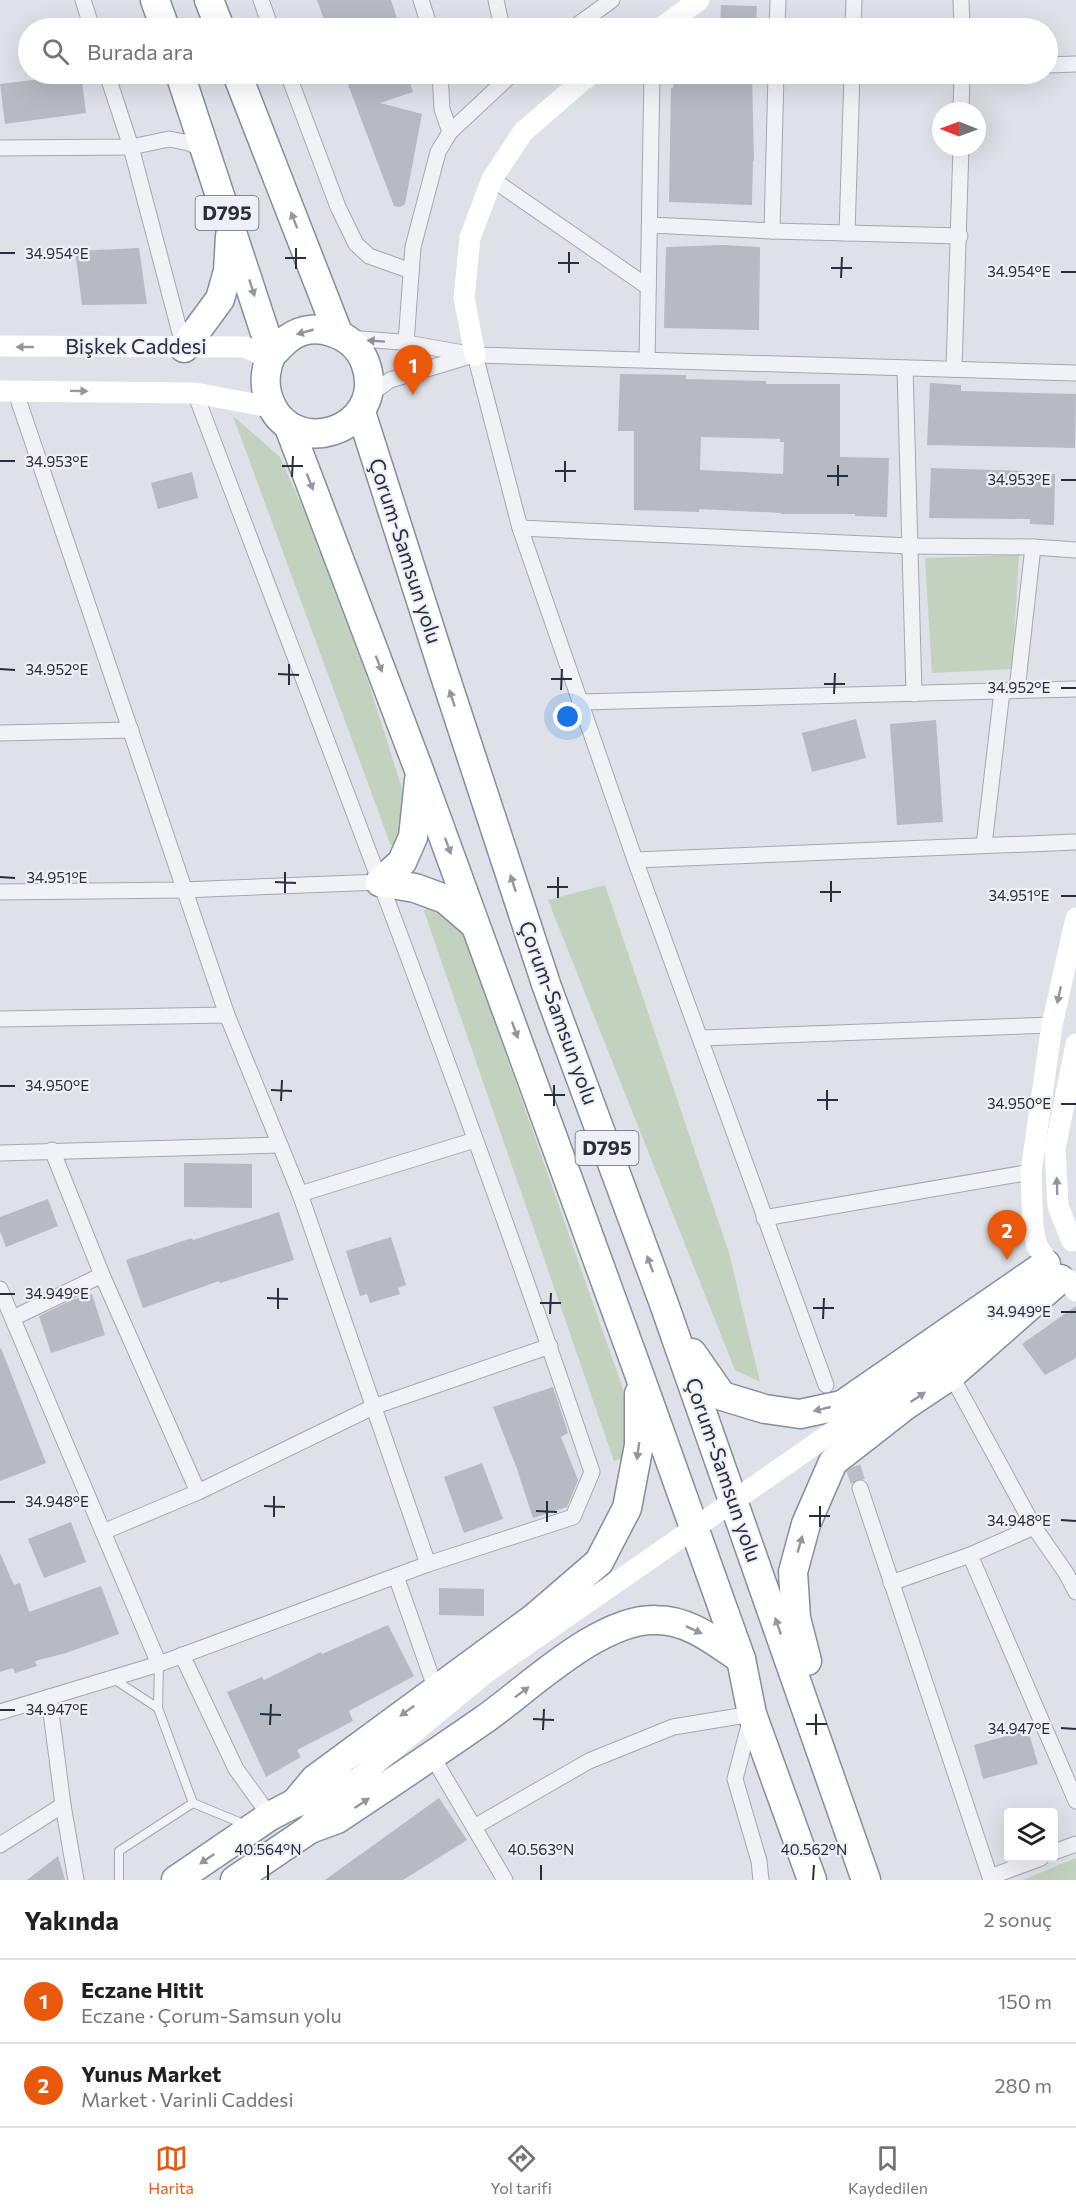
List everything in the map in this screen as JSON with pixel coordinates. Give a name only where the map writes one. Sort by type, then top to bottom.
[{"type":"highway","points":[[156,0],[162,18]]},
{"type":"highway","points":[[209,0],[216,18]]},
{"type":"highway","name":"D795","points":[[184,84],[231,225],[271,356],[264,383],[280,417],[419,770],[477,927],[741,1659],[752,1714],[812,1880]]},
{"type":"highway","name":"Çorum-Samsun yolu","points":[[241,84],[343,336],[362,354],[369,374],[365,404],[444,673],[547,987],[663,1301],[866,1880]]},
{"type":"highway","points":[[184,348],[220,299],[228,271],[231,225]]},
{"type":"highway","points":[[271,356],[290,337],[314,329],[343,336]]},
{"type":"highway","points":[[280,417],[314,435],[341,430],[365,404]]},
{"type":"highway","points":[[380,882],[402,862],[413,837],[419,770]]},
{"type":"highway","points":[[380,882],[415,888],[445,899],[477,927]]},
{"type":"highway","points":[[663,1301],[692,1352],[722,1396],[765,1409],[800,1414],[842,1405],[1060,1274]]},
{"type":"highway","points":[[848,1826],[796,1618],[793,1572],[806,1524],[833,1462],[906,1405],[951,1376],[1060,1274]]},
{"type":"highway","points":[[296,1803],[315,1779],[534,1618],[599,1562],[627,1508],[639,1444],[638,1371]]},
{"type":"highway","points":[[310,1829],[338,1820],[505,1705],[575,1651],[594,1639],[636,1622],[655,1619],[677,1622],[699,1630],[741,1659]]},
{"type":"highway","points":[[176,1880],[261,1822],[296,1803],[351,1784]]},
{"type":"highway","points":[[235,1880],[310,1829],[351,1784]]},
{"type":"street","points":[[83,0],[89,18]]},
{"type":"street","points":[[261,0],[267,18]]},
{"type":"street","points":[[421,0],[427,18]]},
{"type":"street","points":[[496,0],[500,18]]},
{"type":"street","points":[[587,18],[612,0]]},
{"type":"street","points":[[675,18],[699,0]]},
{"type":"street","points":[[777,18],[778,0]]},
{"type":"street","points":[[853,18],[854,0]]},
{"type":"street","points":[[961,0],[962,18]]},
{"type":"street","points":[[1058,65],[1076,64]]},
{"type":"street","points":[[110,84],[131,147],[184,348]]},
{"type":"street","points":[[292,84],[338,207],[356,244],[369,256],[411,271]]},
{"type":"street","points":[[441,84],[442,109],[450,132]]},
{"type":"street","points":[[406,343],[413,246],[438,152],[450,132],[501,84]]},
{"type":"street","points":[[578,84],[523,132],[492,179],[470,238],[464,298],[476,355],[520,528],[635,860],[702,1038],[764,1218],[826,1385]]},
{"type":"street","points":[[647,360],[652,84]]},
{"type":"street","points":[[772,231],[776,84]]},
{"type":"street","points":[[847,233],[852,84]]},
{"type":"street","points":[[961,102],[962,84]]},
{"type":"street","points":[[0,148],[131,147],[170,139],[189,143],[207,151]]},
{"type":"street","points":[[954,369],[961,156]]},
{"type":"street","points":[[492,179],[648,287]]},
{"type":"street","points":[[650,225],[960,236]]},
{"type":"street","points":[[343,336],[406,343],[476,355],[1076,373]]},
{"type":"street","name":"Bişkek Caddesi","points":[[0,346],[245,347],[271,356]]},
{"type":"street","points":[[365,404],[390,380],[476,355]]},
{"type":"street","points":[[905,368],[914,694]]},
{"type":"street","points":[[8,391],[131,730],[226,1015],[300,1194],[428,1564]]},
{"type":"street","name":"Bişkek Caddesi","points":[[8,391],[195,393],[280,417]]},
{"type":"street","points":[[0,1712],[159,1664],[428,1564],[573,1517],[592,1472],[550,1346],[475,1140],[195,393]]},
{"type":"street","points":[[520,528],[911,546],[1034,547],[1076,550]]},
{"type":"street","points":[[984,846],[1034,547]]},
{"type":"street","points":[[580,702],[1076,689]]},
{"type":"street","points":[[0,732],[131,730]]},
{"type":"street","points":[[635,860],[1076,842]]},
{"type":"street","points":[[0,892],[183,890],[380,882]]},
{"type":"street","points":[[1060,1274],[1037,1246],[1033,1228],[1031,1172],[1052,1025],[1076,918]]},
{"type":"street","points":[[0,1019],[226,1015]]},
{"type":"street","points":[[702,1038],[1052,1025]]},
{"type":"street","points":[[1060,1274],[1049,1249],[1057,1242],[1074,1242],[1058,1206],[1055,1149],[1076,1044]]},
{"type":"street","points":[[300,1194],[475,1140]]},
{"type":"street","points":[[0,1153],[280,1145]]},
{"type":"street","points":[[52,1150],[102,1275],[198,1492]]},
{"type":"street","points":[[764,1218],[1031,1172]]},
{"type":"street","points":[[351,1784],[487,1672],[1060,1274]]},
{"type":"street","points":[[13,1318],[102,1275]]},
{"type":"street","points":[[0,1288],[159,1664]]},
{"type":"street","points":[[103,1532],[198,1492],[373,1407],[550,1346]]},
{"type":"street","points":[[951,1376],[1034,1527],[1071,1570],[1076,1592]]},
{"type":"street","points":[[860,1488],[991,1879],[1030,1862]]},
{"type":"street","points":[[891,1582],[970,1555],[1034,1527]]},
{"type":"street","points":[[970,1555],[1076,1801]]},
{"type":"street","points":[[396,1576],[436,1690]]},
{"type":"street","points":[[182,1655],[261,1822]]},
{"type":"street","points":[[49,1697],[63,1805],[76,1880]]},
{"type":"street","points":[[474,1827],[589,1761],[673,1727],[752,1714],[735,1779],[759,1861],[761,1880]]},
{"type":"street","points":[[432,1756],[505,1880]]},
{"type":"street","points":[[0,1845],[63,1805]]},
{"type":"street","points":[[1058,1850],[1076,1844]]},
{"type":"lane","points":[[159,1664],[158,1708],[193,1803]]},
{"type":"lane","points":[[111,1678],[158,1708]]},
{"type":"lane","points":[[119,1880],[119,1851],[193,1803],[261,1822]]},
{"type":"green space","points":[[233,416],[280,457],[306,515],[365,672],[401,785],[410,835],[391,846]]},
{"type":"green space","points":[[1019,555],[1012,669],[932,673],[925,558]]},
{"type":"green space","points":[[605,885],[729,1253],[760,1382],[735,1370],[548,900]]},
{"type":"green space","points":[[432,902],[460,923],[623,1389],[629,1456],[614,1461],[424,911]]},
{"type":"green space","points":[[1076,1858],[1076,1880],[1023,1880]]},
{"type":"building","points":[[317,0],[391,0],[397,18],[323,18]]},
{"type":"building","points":[[721,5],[757,6],[756,18],[720,18]]},
{"type":"building","points":[[18,82],[18,84],[82,84],[86,113],[5,124],[0,84]]},
{"type":"building","points":[[348,84],[410,84],[413,92],[380,103],[422,114],[405,204],[400,207],[394,206]]},
{"type":"building","points":[[673,84],[752,84],[754,161],[752,205],[669,202],[671,88]]},
{"type":"building","points":[[724,245],[760,247],[759,330],[664,328],[666,247]]},
{"type":"building","points":[[139,248],[147,304],[82,305],[75,251]]},
{"type":"building","points":[[620,374],[686,375],[686,379],[766,381],[766,384],[840,384],[840,457],[889,458],[887,517],[699,509],[699,512],[634,510],[634,431],[618,431]],"holes":[[[701,437],[780,439],[780,442],[784,442],[783,474],[700,470]]]},
{"type":"building","points":[[930,383],[961,385],[961,391],[1076,394],[1075,448],[927,445]]},
{"type":"building","points":[[931,468],[1055,474],[1054,525],[1030,524],[1030,519],[929,518]]},
{"type":"building","points":[[192,472],[198,498],[158,509],[151,483]]},
{"type":"building","points":[[856,719],[866,758],[812,772],[802,733]]},
{"type":"building","points":[[936,720],[943,822],[897,825],[890,724]]},
{"type":"building","points":[[184,1163],[252,1164],[252,1208],[184,1207]]},
{"type":"building","points":[[48,1199],[58,1226],[6,1247],[0,1231],[0,1217]]},
{"type":"building","points":[[279,1212],[294,1260],[220,1283],[219,1281],[143,1308],[126,1260]]},
{"type":"building","points":[[391,1237],[406,1285],[398,1288],[400,1294],[370,1303],[367,1294],[360,1296],[346,1251]]},
{"type":"building","points":[[92,1294],[105,1335],[51,1353],[39,1316],[72,1300]]},
{"type":"building","points":[[1076,1306],[1076,1358],[1045,1375],[1022,1344]]},
{"type":"building","points":[[0,1349],[46,1463],[0,1481]]},
{"type":"building","points":[[553,1387],[568,1433],[561,1437],[578,1480],[567,1507],[533,1518],[493,1407]]},
{"type":"building","points":[[482,1463],[503,1519],[464,1533],[444,1477]]},
{"type":"building","points":[[71,1522],[86,1562],[44,1578],[28,1539]]},
{"type":"building","points":[[0,1553],[14,1585],[20,1583],[29,1612],[101,1586],[119,1634],[66,1653],[35,1661],[37,1666],[15,1673],[13,1668],[0,1672]]},
{"type":"building","points":[[439,1588],[484,1589],[484,1616],[439,1615]]},
{"type":"building","points":[[388,1625],[414,1676],[349,1711],[353,1721],[297,1750],[301,1757],[266,1777],[227,1692],[262,1677],[264,1680],[321,1652],[322,1654]]},
{"type":"building","points":[[1028,1730],[1038,1764],[983,1779],[974,1745]]},
{"type":"building","points":[[439,1798],[467,1840],[403,1880],[325,1880]]},
{"type":"building","points":[[58,1856],[65,1880],[27,1880]]},
{"type":"tunnel","points":[[846,1445],[860,1488]]},
{"type":"place","name":"Eczane Hitit","points":[[413,395]]},
{"type":"place","name":"Yunus Market","points":[[1007,1260]]}]
